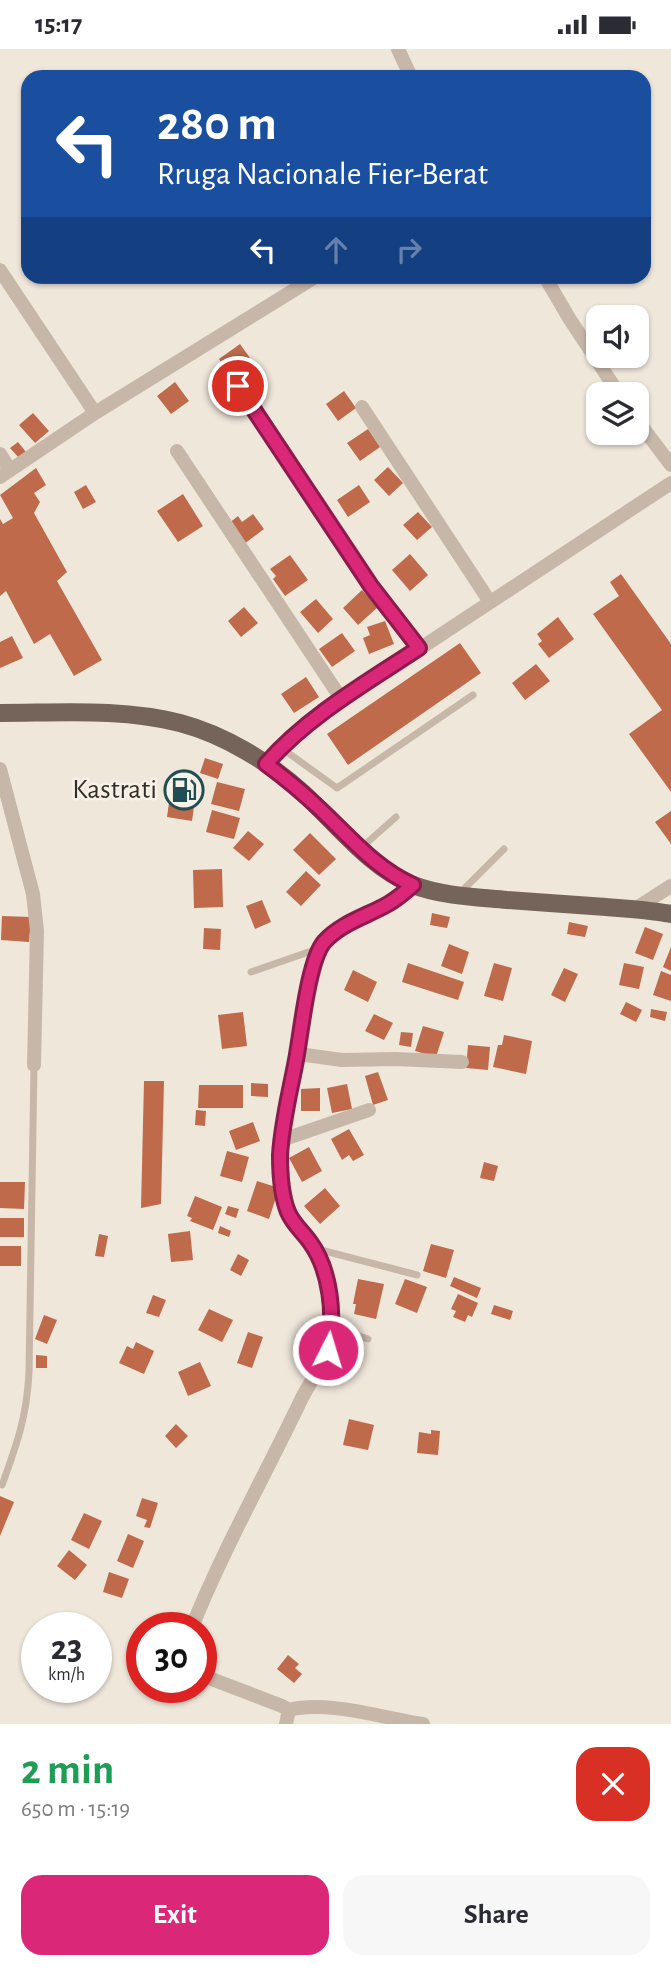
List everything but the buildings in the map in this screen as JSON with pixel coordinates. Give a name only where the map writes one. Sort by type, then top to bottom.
[{"type":"main road","points":[[0,713],[107,714],[166,719],[208,732],[266,764],[297,788],[385,870],[413,885],[457,895],[671,914]]},
{"type":"street","points":[[398,49],[408,70]]},
{"type":"street","points":[[0,270],[95,413]]},
{"type":"street","points":[[0,454],[5,473],[95,413],[304,284]]},
{"type":"street","points":[[549,284],[611,382]]},
{"type":"street","points":[[238,386],[371,586],[419,648]]},
{"type":"street","points":[[362,407],[490,602]]},
{"type":"street","points":[[649,436],[671,464]]},
{"type":"street","points":[[177,451],[342,700]]},
{"type":"street","points":[[266,764],[281,747],[342,700],[671,482]]},
{"type":"street","points":[[0,769],[33,894],[37,931],[34,1065]]},
{"type":"street","points":[[199,1612],[223,1556],[306,1388],[328,1350],[331,1326],[323,1267],[314,1248],[287,1211],[281,1178],[286,1105],[311,977],[320,948],[332,935],[397,899],[413,885]]},
{"type":"street","points":[[635,909],[671,886]]},
{"type":"street","points":[[298,1054],[342,1060],[462,1062]]},
{"type":"street","points":[[282,1140],[369,1110]]},
{"type":"street","points":[[217,1681],[273,1702],[288,1717],[299,1707],[339,1709],[422,1724]]},
{"type":"lane","points":[[281,747],[337,788],[473,695]]},
{"type":"lane","points":[[360,849],[396,817]]},
{"type":"lane","points":[[457,895],[504,849]]},
{"type":"lane","points":[[251,972],[320,948]]},
{"type":"lane","points":[[2,1485],[20,1434],[28,1401],[34,1065]]},
{"type":"lane","points":[[314,1248],[417,1275]]},
{"type":"lane","points":[[331,1326],[368,1339]]},
{"type":"place","name":"Kastrati","points":[[184,790]]},
{"type":"route","points":[[238,386],[371,586],[419,648],[307,725],[266,764],[291,782],[373,860],[394,876],[413,885],[397,899],[344,926],[320,948],[311,977],[286,1105],[280,1155],[284,1198],[293,1222],[316,1251],[323,1267],[331,1314],[328,1350]]}]
